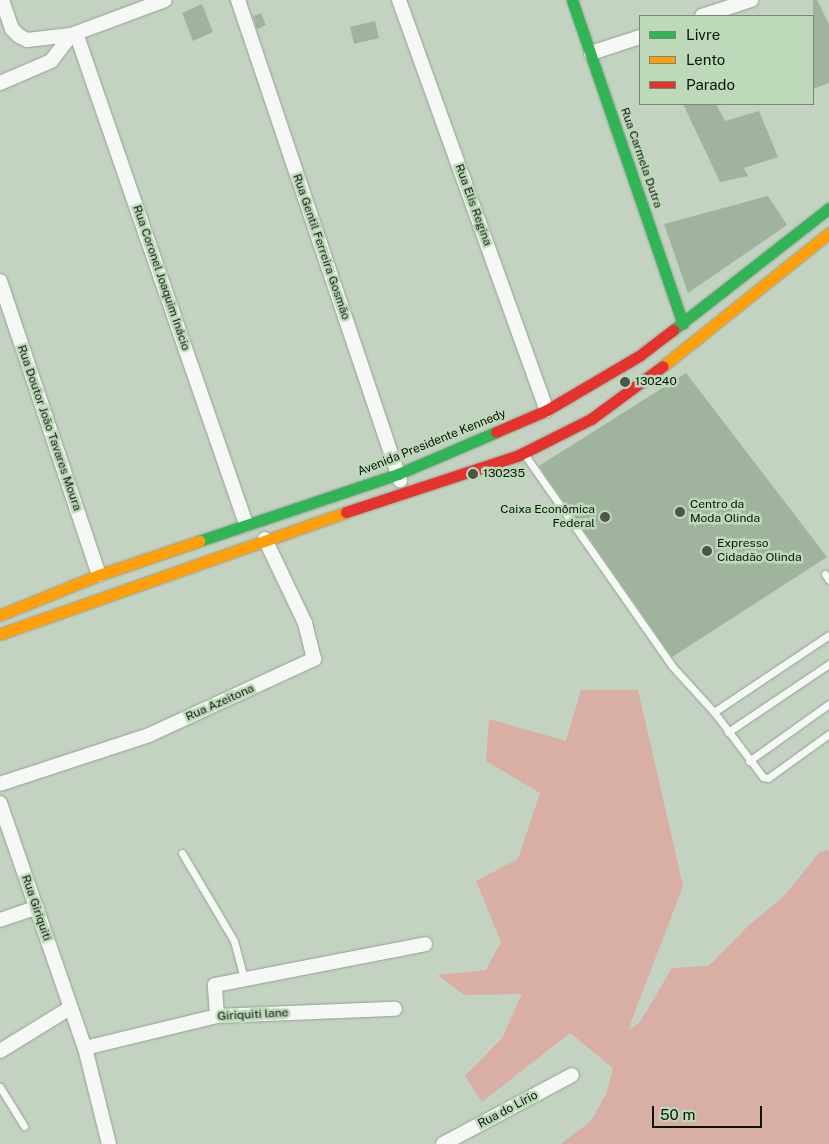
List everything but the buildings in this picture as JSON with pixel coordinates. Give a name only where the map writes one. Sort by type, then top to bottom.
[{"type":"main road","name":"Rua Carmela Dutra","points":[[572,0],[683,324]]},
{"type":"main road","name":"Avenida Presidente Kennedy","points":[[0,616],[99,575],[398,474],[547,410],[615,372],[683,324],[829,208]]},
{"type":"main road","points":[[0,634],[265,539],[403,496],[523,452],[591,419],[618,402],[829,233]]},
{"type":"street","points":[[2,0],[12,29],[19,36],[27,40],[74,34],[165,0]]},
{"type":"street","name":"Rua Gentil Ferreira Gosmão","points":[[238,0],[398,474],[403,496]]},
{"type":"street","name":"Rua Elis Regina","points":[[399,0],[547,410]]},
{"type":"street","points":[[705,15],[751,0]]},
{"type":"street","points":[[0,83],[51,61],[74,34]]},
{"type":"street","name":"Rua Coronel Joaquim Inácio","points":[[74,34],[246,524]]},
{"type":"street","points":[[591,54],[639,37]]},
{"type":"street","name":"Rua Doutor João Tavares Moura","points":[[0,281],[99,575]]},
{"type":"street","name":"Rua Azeitona","points":[[0,784],[149,735],[312,661],[315,654],[305,623],[265,539]]},
{"type":"street","name":"Rua Giriquiti","points":[[0,803],[85,1048],[109,1144]]},
{"type":"street","points":[[0,920],[37,907]]},
{"type":"street","points":[[218,1016],[215,985],[425,944]]},
{"type":"street","name":"Giriquiti lane","points":[[85,1048],[218,1016],[395,1009]]},
{"type":"street","points":[[0,1051],[73,1015]]},
{"type":"street","name":"Rua do Lírio","points":[[443,1144],[572,1075]]},
{"type":"lane","points":[[523,452],[672,666],[714,712],[749,761],[768,778],[829,734]]},
{"type":"lane","points":[[714,712],[829,635]]},
{"type":"lane","points":[[728,732],[829,664]]},
{"type":"lane","points":[[749,761],[829,704]]},
{"type":"lane","points":[[182,853],[234,941],[244,979]]},
{"type":"lane","points":[[0,1087],[24,1126]]},
{"type":"shaded area","points":[[581,690],[638,690],[683,886],[628,1030],[640,1022],[672,968],[709,966],[748,926],[783,897],[820,852],[829,850],[829,1144],[561,1144],[591,1121],[607,1092],[613,1068],[570,1033],[482,1102],[465,1076],[502,1038],[522,994],[464,995],[438,975],[486,970],[501,942],[476,881],[518,859],[540,793],[486,761],[489,719],[566,741]]},
{"type":"traffic: fast","points":[[572,0],[683,324]]},
{"type":"traffic: fast","points":[[673,330],[829,208]]},
{"type":"traffic: fast","points":[[199,541],[398,474],[496,432]]},
{"type":"traffic: slow","points":[[663,366],[829,233]]},
{"type":"traffic: slow","points":[[0,634],[346,512]]},
{"type":"traffic: slow","points":[[0,615],[99,575],[199,541]]},
{"type":"traffic: jam","points":[[496,432],[547,410],[639,356],[673,330]]},
{"type":"traffic: jam","points":[[346,512],[519,455],[591,419],[663,366]]},
{"type":"place","name":"130240","points":[[625,382]]},
{"type":"place","name":"130235","points":[[473,474]]},
{"type":"place","name":"Centro da Moda Olinda","points":[[680,512]]},
{"type":"place","name":"Caixa Econômica Federal","points":[[605,517]]},
{"type":"place","name":"Expresso Cidadão Olinda","points":[[707,551]]}]
